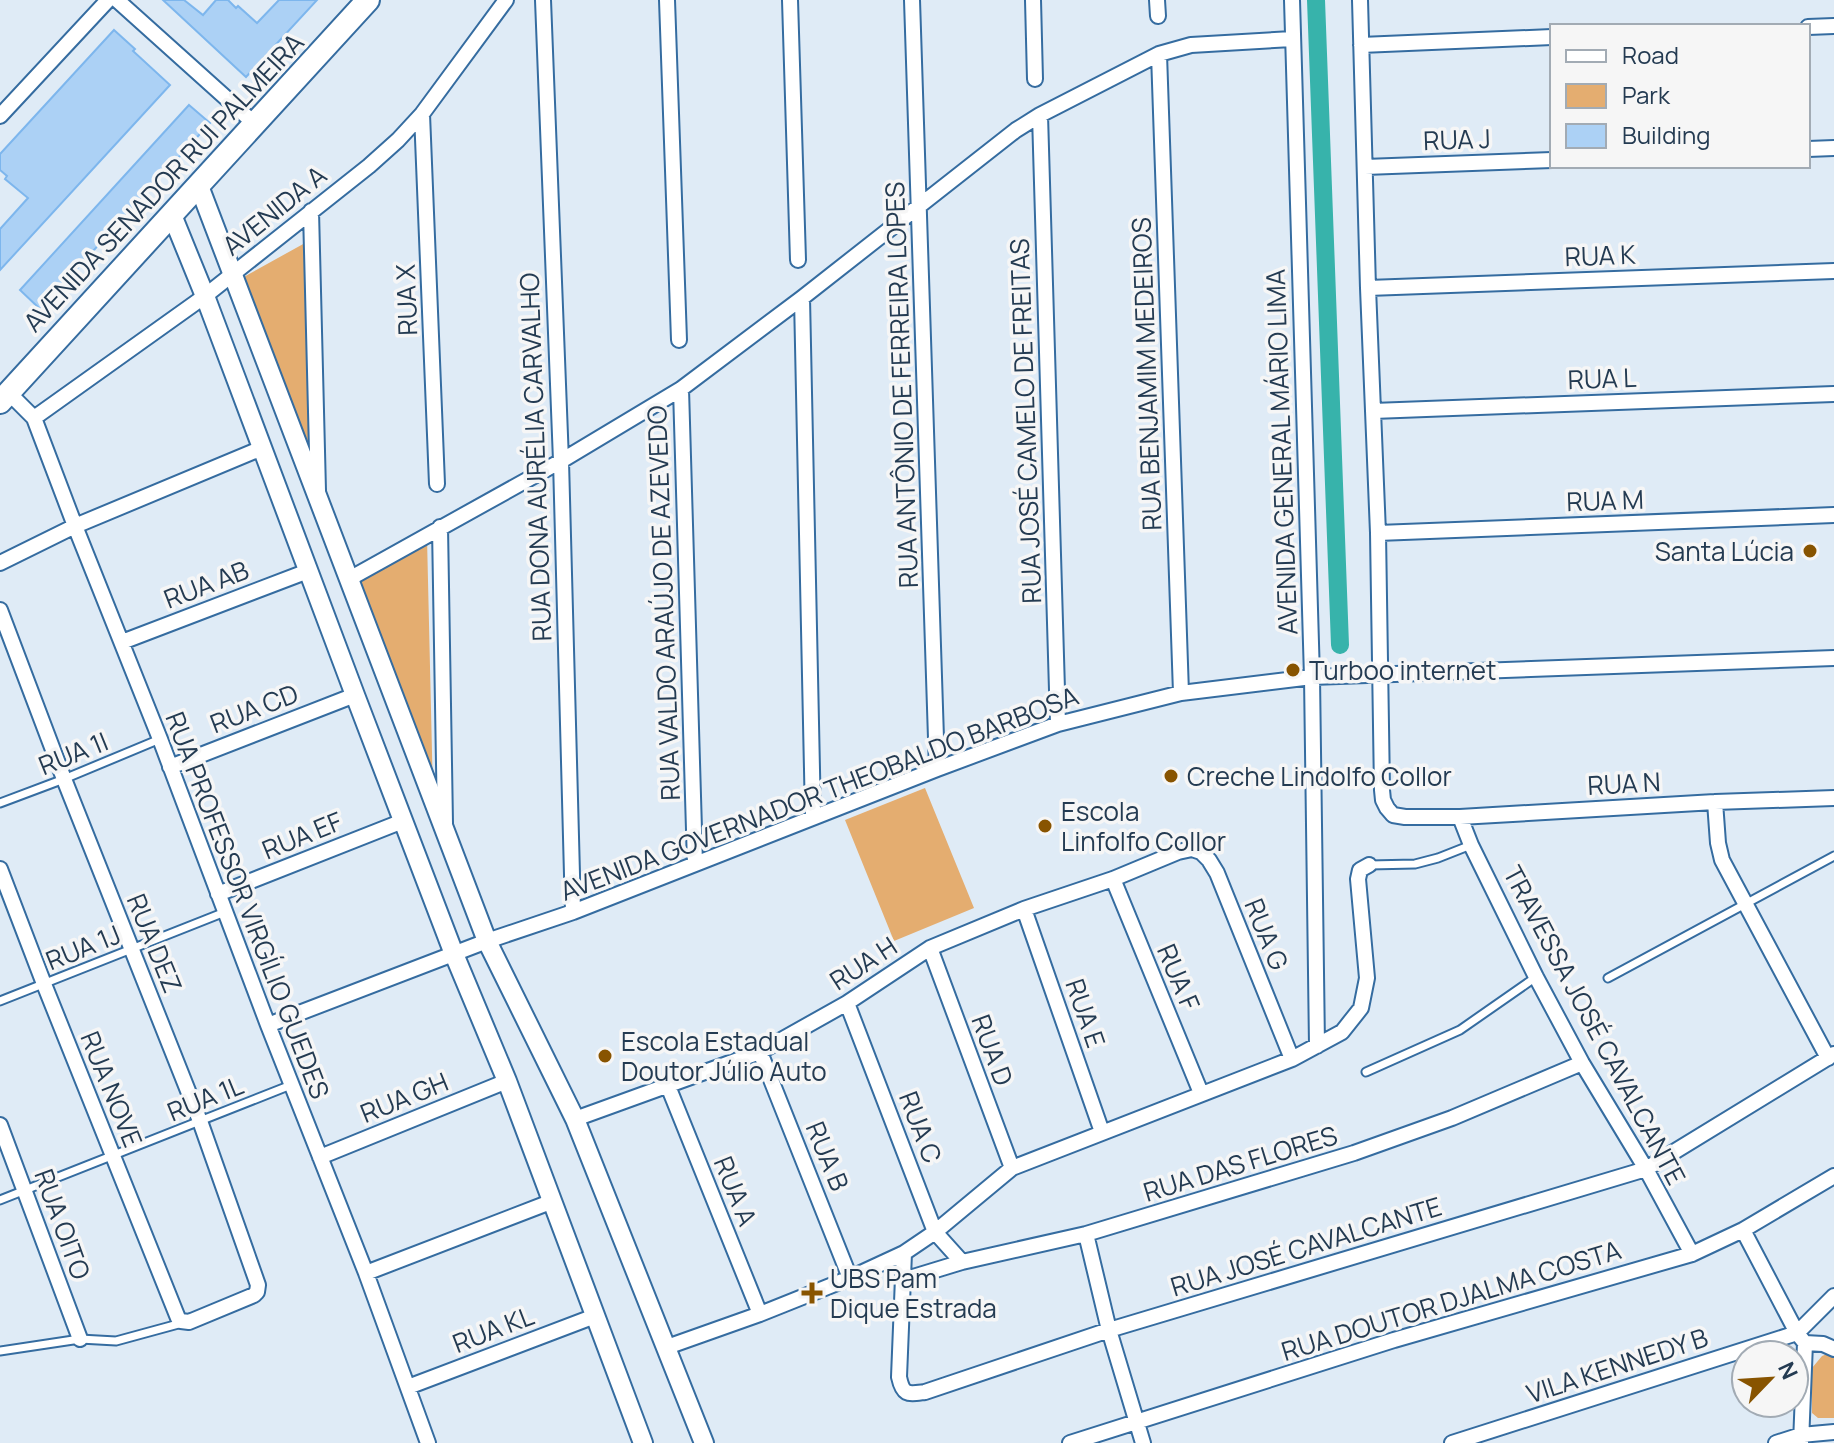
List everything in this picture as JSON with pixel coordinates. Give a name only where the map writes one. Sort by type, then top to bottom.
[{"type":"main road","name":"AVENIDA SENADOR RUI PALMEIRA","points":[[4,398],[368,0]]},
{"type":"street","points":[[0,116],[108,0]]},
{"type":"street","points":[[117,0],[255,124]]},
{"type":"street","name":"AVENIDA A","points":[[34,418],[205,296],[369,166],[422,114],[506,0]]},
{"type":"street","name":"RUA DONA AURÉLIA CARVALHO","points":[[543,0],[561,461],[573,912]]},
{"type":"street","points":[[667,0],[679,340]]},
{"type":"street","points":[[790,0],[798,260]]},
{"type":"street","name":"RUA ANTÔNIO DE FERREIRA LOPES","points":[[912,0],[937,769]]},
{"type":"street","points":[[1033,0],[1035,79]]},
{"type":"street","points":[[1157,0],[1158,16]]},
{"type":"street","name":"AVENIDA GENERAL MÁRIO LIMA","points":[[1292,0],[1316,677],[1317,1046]]},
{"type":"street","points":[[1360,0],[1378,533],[1379,675]]},
{"type":"street","points":[[1810,27],[1834,26]]},
{"type":"street","points":[[1361,45],[1550,37]]},
{"type":"street","points":[[349,579],[561,461],[681,389],[1016,130],[1040,115],[1159,54],[1191,45],[1292,39]]},
{"type":"street","name":"RUA BENJAMIM MEDEIROS","points":[[1159,54],[1181,693]]},
{"type":"street","name":"RUA X","points":[[422,114],[437,484]]},
{"type":"street","name":"RUA JOSÉ CAMELO DE FREITAS","points":[[1040,115],[1058,724]]},
{"type":"street","points":[[1810,149],[1834,148]]},
{"type":"street","name":"RUA J","points":[[1365,167],[1550,160]]},
{"type":"street","points":[[199,186],[487,941],[575,1119],[667,1347],[697,1441]]},
{"type":"street","points":[[311,211],[318,499]]},
{"type":"street","points":[[172,215],[454,954],[507,1081],[643,1443]]},
{"type":"street","name":"RUA K","points":[[1368,288],[1834,271]]},
{"type":"street","points":[[802,298],[813,817]]},
{"type":"street","name":"RUA VALDO ARAÚJO DE AZEVEDO","points":[[681,389],[695,864]]},
{"type":"street","name":"RUA L","points":[[1373,411],[1834,394]]},
{"type":"street","name":"RUA PROFESSOR VIRGÍLIO GUEDES","points":[[4,398],[34,418],[366,1273],[428,1443]]},
{"type":"street","points":[[0,563],[75,526],[262,448]]},
{"type":"street","name":"RUA M","points":[[1378,533],[1834,515]]},
{"type":"street","points":[[440,527],[445,831]]},
{"type":"street","name":"RUA AB","points":[[122,642],[308,571]]},
{"type":"street","name":"RUA DEZ","points":[[0,610],[200,1121],[258,1285],[254,1295],[184,1322]]},
{"type":"street","name":"AVENIDA GOVERNADOR THEOBALDO BARBOSA","points":[[268,1025],[487,941],[573,912],[1058,724],[1181,693],[1316,677],[1834,658]]},
{"type":"street","name":"RUA N","points":[[1379,675],[1383,800],[1393,815],[1460,817],[1834,798]]},
{"type":"street","name":"RUA CD","points":[[170,767],[355,695]]},
{"type":"street","points":[[1715,802],[1722,860],[1831,1056]]},
{"type":"street","name":"TRAVESSA JOSÉ CAVALCANTE","points":[[1460,817],[1536,977],[1692,1254]]},
{"type":"street","name":"RUA EF","points":[[218,894],[403,821]]},
{"type":"street","name":"RUA G","points":[[1178,852],[1192,849],[1201,852],[1217,873],[1292,1059]]},
{"type":"street","name":"RUA H","points":[[575,1119],[760,1052],[847,1003],[930,948],[1024,909],[1113,879],[1178,852]]},
{"type":"street","points":[[667,1347],[760,1314],[904,1253],[935,1232],[1012,1168],[1292,1059],[1342,1032],[1361,1008],[1367,978],[1358,879],[1360,870],[1369,865]]},
{"type":"street","name":"RUA NOVE","points":[[0,869],[174,1312],[184,1322]]},
{"type":"street","name":"RUA F","points":[[1113,879],[1201,1093]]},
{"type":"street","name":"RUA E","points":[[1024,909],[1102,1132]]},
{"type":"street","name":"RUA D","points":[[930,948],[1012,1168]]},
{"type":"street","name":"RUA C","points":[[847,1003],[935,1232],[962,1262]]},
{"type":"street","name":"RUA B","points":[[760,1052],[850,1278]]},
{"type":"street","name":"RUA JOSÉ CAVALCANTE","points":[[904,1253],[899,1377],[901,1389],[909,1394],[925,1392],[1109,1330],[1646,1169],[1831,1056]]},
{"type":"street","name":"RUA DAS FLORES","points":[[903,1280],[962,1262],[1086,1234],[1354,1153],[1452,1118],[1582,1063]]},
{"type":"street","name":"RUA GH","points":[[320,1157],[507,1081]]},
{"type":"street","name":"RUA A","points":[[668,1086],[760,1314]]},
{"type":"street","name":"RUA OITO","points":[[0,1125],[80,1339]]},
{"type":"street","name":"RUA DOUTOR DJALMA COSTA","points":[[1070,1443],[1394,1340],[1692,1254],[1743,1230],[1834,1176]]},
{"type":"street","points":[[366,1273],[553,1201]]},
{"type":"street","points":[[1743,1230],[1801,1338],[1801,1439]]},
{"type":"street","points":[[1086,1234],[1109,1330],[1143,1443]]},
{"type":"street","points":[[1801,1338],[1834,1296]]},
{"type":"street","name":"RUA KL","points":[[408,1387],[595,1316]]},
{"type":"street","points":[[1801,1338],[1834,1349]]},
{"type":"street","name":"VILA KENNEDY B","points":[[1452,1443],[1801,1338]]},
{"type":"street","points":[[1776,1443],[1834,1432]]},
{"type":"lane","name":"RUA 1I","points":[[0,803],[160,739]]},
{"type":"lane","points":[[1369,865],[1415,864],[1471,845]]},
{"type":"lane","points":[[1608,978],[1834,856]]},
{"type":"lane","name":"RUA 1J","points":[[0,1001],[225,912]]},
{"type":"lane","points":[[1366,1072],[1460,1030],[1536,977]]},
{"type":"lane","name":"RUA 1L","points":[[0,1200],[291,1085]]},
{"type":"lane","points":[[0,1351],[80,1339],[116,1341],[184,1322]]},
{"type":"green space","points":[[305,243],[311,469],[240,279]]},
{"type":"green space","points":[[427,538],[433,795],[353,579]]},
{"type":"green space","points":[[925,788],[974,908],[894,941],[845,820]]},
{"type":"green space","points":[[1827,1354],[1834,1357],[1834,1418],[1818,1418],[1812,1413],[1812,1368]]},
{"type":"building","points":[[163,0],[184,0],[203,15],[216,0],[228,0],[257,23],[279,0],[317,0],[246,77]]},
{"type":"building","points":[[114,30],[170,85],[0,270],[0,229],[28,198],[5,179],[7,176],[0,170],[0,154]]},
{"type":"building","points":[[189,105],[210,123],[40,309],[20,290]]},
{"type":"waterway","points":[[1316,0],[1340,645]]},
{"type":"place","name":"Santa Lúcia","points":[[1810,551]]},
{"type":"place","name":"Turboo internet","points":[[1293,670]]},
{"type":"place","name":"Creche Lindolfo Collor","points":[[1171,776]]},
{"type":"place","name":"Escola Linfolfo Collor","points":[[1045,826]]},
{"type":"place","name":"Escola Estadual Doutor Júlio Auto","points":[[605,1056]]},
{"type":"place","name":"UBS Pam Dique Estrada","points":[[812,1293]]}]
